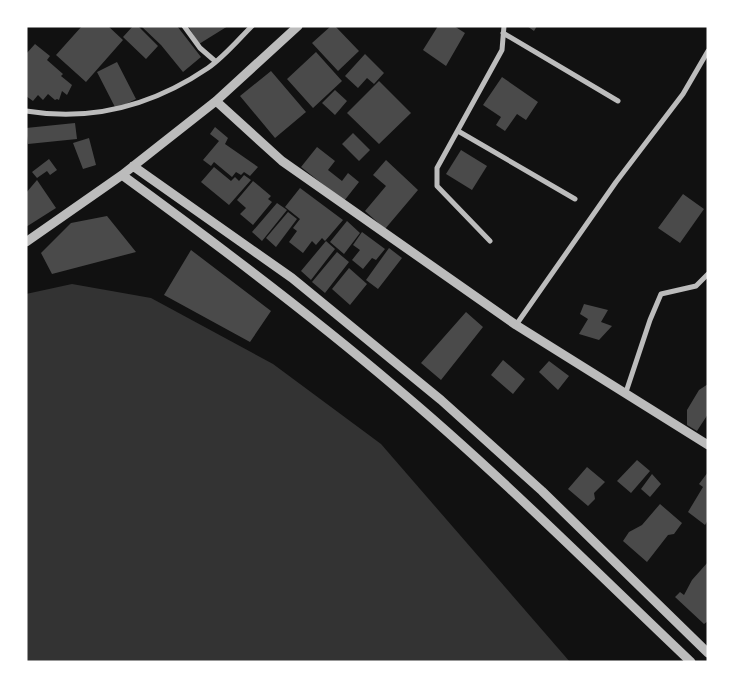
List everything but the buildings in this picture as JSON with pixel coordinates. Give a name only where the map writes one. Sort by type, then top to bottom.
[{"type":"street","points":[[184,26],[200,48],[216,61]]},
{"type":"street","points":[[26,111],[89,115],[124,109],[167,92],[216,61],[252,26]]},
{"type":"street","points":[[26,242],[122,175],[216,101],[298,26]]},
{"type":"street","points":[[490,241],[437,186],[437,168],[502,50],[504,26]]},
{"type":"street","points":[[503,33],[618,101]]},
{"type":"street","points":[[516,325],[616,182],[683,94],[708,51]]},
{"type":"street","points":[[216,101],[282,161],[516,325],[708,445]]},
{"type":"street","points":[[458,131],[575,199]]},
{"type":"street","points":[[134,166],[292,278],[441,400],[542,491],[708,653]]},
{"type":"street","points":[[122,175],[226,250],[392,384],[464,446],[692,662]]},
{"type":"street","points":[[626,392],[650,320],[662,294],[696,286],[708,274]]},
{"type":"shaded area","points":[[72,284],[151,298],[273,364],[381,444],[570,662],[26,662],[26,294]]}]
